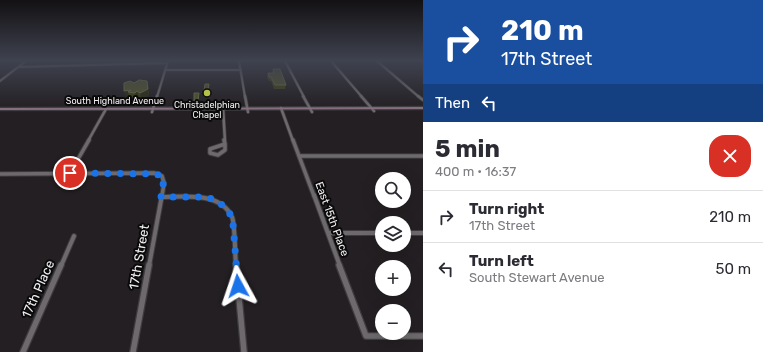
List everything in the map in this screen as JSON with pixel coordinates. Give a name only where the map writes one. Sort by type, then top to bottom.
[{"type":"main road","name":"South Highland Avenue","points":[[373,110],[423,108]]},
{"type":"main road","name":"South Highland Avenue","points":[[0,111],[423,111]]},
{"type":"street","points":[[152,110],[163,77]]},
{"type":"street","points":[[242,77],[248,110]]},
{"type":"street","points":[[294,77],[311,110]]},
{"type":"street","points":[[346,77],[373,110]]},
{"type":"street","points":[[397,77],[423,100]]},
{"type":"street","points":[[0,174],[70,173],[105,110]]},
{"type":"street","points":[[223,110],[225,144],[225,150],[220,155],[215,156],[210,153],[210,149],[225,144]]},
{"type":"street","name":"East 15th Place","points":[[282,110],[366,336],[423,336]]},
{"type":"street","points":[[299,156],[423,156]]},
{"type":"street","name":"17th Street","points":[[70,173],[152,173],[160,175],[164,179],[133,352]]},
{"type":"street","points":[[161,197],[210,198],[226,208],[232,217],[244,352]]},
{"type":"street","points":[[328,233],[375,233]]},
{"type":"street","points":[[411,233],[423,233]]},
{"type":"street","name":"17th Place","points":[[23,352],[74,236]]},
{"type":"building","points":[[271,77],[283,77],[286,85],[275,85]]},
{"type":"building","points":[[139,80],[147,81],[148,89],[140,93],[137,91],[135,93],[128,92],[131,90],[124,91],[124,83],[130,81],[134,83]]},
{"type":"building","points":[[205,84],[209,84],[208,91],[204,91]]},
{"type":"building","points":[[194,93],[199,93],[198,101],[194,101]]},
{"type":"place","name":"Christadelphian Chapel","points":[[207,93]]},
{"type":"route","points":[[70,173],[154,173],[162,176],[164,179],[161,197],[203,197],[216,200],[226,208],[232,219],[238,286]]}]
